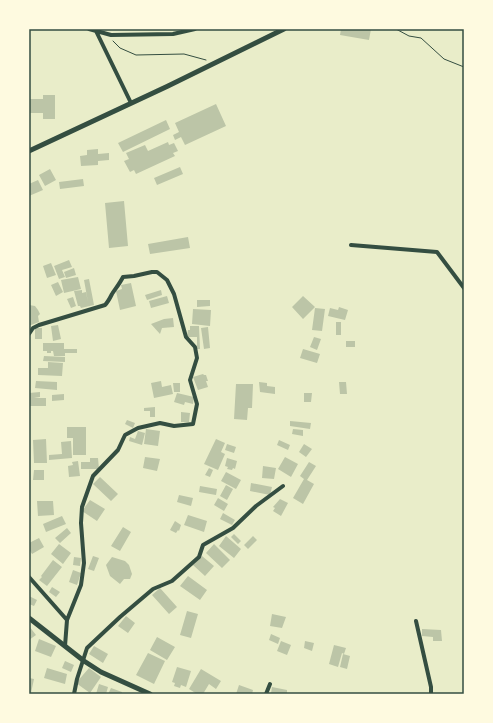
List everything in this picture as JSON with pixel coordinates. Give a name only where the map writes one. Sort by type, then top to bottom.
[{"type":"street","points":[[89,29],[111,35],[173,34],[195,29]]},
{"type":"street","points":[[29,151],[217,63],[284,29]]},
{"type":"street","points":[[96,31],[131,103]]},
{"type":"street","points":[[351,245],[437,252],[464,288]]},
{"type":"street","points":[[29,334],[33,328],[39,325],[105,306],[113,292],[119,286],[123,276],[134,276],[157,272],[167,280],[171,287],[186,337],[195,347],[197,358],[190,380],[197,404],[193,424],[174,426],[160,423],[138,428],[125,435],[118,450],[93,476],[82,506],[81,523],[84,563],[81,585],[67,620],[65,646]]},
{"type":"street","points":[[74,694],[87,648],[120,617],[154,589],[172,580],[199,557],[203,545],[233,528],[256,506],[283,486]]},
{"type":"street","points":[[29,577],[67,620]]},
{"type":"street","points":[[29,618],[84,661],[101,672],[150,694]]},
{"type":"street","points":[[416,621],[431,687],[430,694]]},
{"type":"street","points":[[266,694],[270,684]]},
{"type":"path","points":[[396,29],[409,36],[421,38],[444,58],[464,67]]},
{"type":"path","points":[[104,33],[120,48],[136,55],[184,54],[217,63]]},
{"type":"building","points":[[341,29],[371,29],[369,40],[340,35]]},
{"type":"building","points":[[43,95],[55,95],[55,119],[43,119],[43,113],[29,113],[29,99],[43,99]]},
{"type":"building","points":[[216,104],[226,126],[185,145],[181,137],[175,140],[173,135],[179,132],[175,123]]},
{"type":"building","points":[[166,120],[170,129],[123,152],[118,143]]},
{"type":"building","points":[[168,142],[169,145],[174,143],[178,151],[173,153],[175,156],[136,174],[134,170],[130,172],[124,161],[129,159],[126,153],[145,145],[148,151]]},
{"type":"building","points":[[98,149],[98,154],[109,153],[109,160],[98,161],[98,165],[81,166],[80,156],[87,155],[87,150]]},
{"type":"building","points":[[180,167],[183,174],[157,185],[154,178]]},
{"type":"building","points":[[50,169],[56,180],[45,186],[39,175]]},
{"type":"building","points":[[83,179],[84,186],[60,189],[59,182]]},
{"type":"building","points":[[38,180],[43,190],[29,196],[29,184]]},
{"type":"building","points":[[124,201],[128,246],[109,248],[105,203]]},
{"type":"building","points":[[188,237],[190,248],[150,254],[148,244]]},
{"type":"building","points":[[69,260],[72,267],[62,270],[65,277],[59,279],[54,266]]},
{"type":"building","points":[[51,263],[56,275],[47,278],[43,266]]},
{"type":"building","points":[[74,268],[76,275],[66,278],[64,272]]},
{"type":"building","points":[[78,277],[81,289],[64,293],[61,280]]},
{"type":"building","points":[[89,279],[94,305],[81,308],[78,306],[74,291],[82,290],[82,293],[86,292],[88,302],[84,280]]},
{"type":"building","points":[[58,282],[63,292],[56,296],[51,285]]},
{"type":"building","points":[[131,283],[136,306],[120,310],[116,291],[122,289],[121,285]]},
{"type":"building","points":[[161,290],[162,295],[147,300],[145,295]]},
{"type":"building","points":[[167,296],[169,303],[151,308],[149,301]]},
{"type":"building","points":[[303,296],[315,307],[303,319],[292,307]]},
{"type":"building","points":[[73,297],[76,306],[71,308],[67,299]]},
{"type":"building","points":[[197,300],[210,300],[210,306],[197,307]]},
{"type":"building","points":[[29,305],[35,306],[40,314],[38,316],[39,322],[31,325],[29,325]]},
{"type":"building","points":[[339,307],[348,310],[345,320],[328,316],[330,308],[338,310]]},
{"type":"building","points":[[315,308],[325,309],[322,331],[312,330]]},
{"type":"building","points":[[193,309],[211,310],[210,326],[192,324]]},
{"type":"building","points":[[173,318],[174,327],[162,328],[160,334],[151,324],[164,319]]},
{"type":"building","points":[[336,322],[341,322],[341,335],[336,335]]},
{"type":"building","points":[[58,325],[61,339],[53,341],[51,326]]},
{"type":"building","points":[[190,326],[199,326],[200,349],[197,349],[197,337],[187,337]]},
{"type":"building","points":[[208,327],[210,348],[204,349],[201,328]]},
{"type":"building","points":[[35,328],[42,328],[42,339],[35,339]]},
{"type":"building","points":[[314,337],[321,339],[317,350],[310,347]]},
{"type":"building","points":[[346,341],[355,341],[355,347],[346,347]]},
{"type":"building","points":[[43,343],[64,343],[64,349],[77,349],[77,353],[65,353],[65,356],[54,356],[53,351],[51,351],[51,353],[47,353],[47,351],[43,351]]},
{"type":"building","points":[[303,349],[320,354],[317,363],[300,358]]},
{"type":"building","points":[[44,356],[65,357],[65,362],[43,361]]},
{"type":"building","points":[[48,362],[63,363],[62,376],[38,375],[38,368],[48,368]]},
{"type":"building","points":[[203,374],[206,375],[208,387],[198,390],[193,377]]},
{"type":"building","points":[[36,381],[57,382],[57,390],[35,388]]},
{"type":"building","points":[[161,381],[162,387],[171,385],[173,394],[154,398],[151,383]]},
{"type":"building","points":[[259,382],[267,383],[267,386],[275,387],[275,394],[260,392]]},
{"type":"building","points":[[339,382],[346,382],[347,394],[340,394]]},
{"type":"building","points":[[173,383],[180,383],[180,392],[174,392]]},
{"type":"building","points":[[236,384],[253,384],[252,408],[248,408],[247,420],[234,419]]},
{"type":"building","points":[[40,392],[40,397],[34,398],[46,398],[46,406],[29,406],[29,393]]},
{"type":"building","points":[[177,393],[194,397],[193,404],[185,402],[184,405],[174,402]]},
{"type":"building","points":[[304,393],[312,393],[311,402],[304,402]]},
{"type":"building","points":[[64,394],[64,400],[52,401],[52,395]]},
{"type":"building","points":[[155,407],[155,417],[150,417],[150,411],[144,411],[144,408]]},
{"type":"building","points":[[181,412],[190,413],[189,422],[181,422]]},
{"type":"building","points":[[127,420],[135,423],[133,428],[125,424]]},
{"type":"building","points":[[290,421],[311,423],[310,429],[290,426]]},
{"type":"building","points":[[67,427],[86,427],[86,455],[73,455],[73,438],[67,438]]},
{"type":"building","points":[[146,429],[160,431],[158,446],[144,444]]},
{"type":"building","points":[[293,429],[303,430],[303,436],[292,434]]},
{"type":"building","points":[[138,431],[145,433],[142,445],[129,441],[130,437],[135,439]]},
{"type":"building","points":[[46,439],[47,463],[34,463],[33,440]]},
{"type":"building","points":[[216,439],[225,443],[221,452],[225,454],[218,470],[204,464]]},
{"type":"building","points":[[279,440],[290,445],[288,450],[277,445]]},
{"type":"building","points":[[71,441],[72,458],[49,460],[49,455],[62,454],[61,442]]},
{"type":"building","points":[[227,444],[236,447],[234,453],[225,450]]},
{"type":"building","points":[[304,444],[312,449],[306,457],[299,452]]},
{"type":"building","points":[[145,457],[160,459],[157,471],[143,468]]},
{"type":"building","points":[[285,457],[298,464],[291,477],[278,469]]},
{"type":"building","points":[[90,458],[98,458],[99,469],[81,469],[81,462],[90,462]]},
{"type":"building","points":[[227,458],[237,461],[235,469],[227,469],[228,467],[225,466]]},
{"type":"building","points":[[78,461],[80,476],[69,477],[68,466],[73,465],[72,462]]},
{"type":"building","points":[[309,462],[316,466],[307,480],[314,484],[303,504],[293,498],[304,479],[300,476]]},
{"type":"building","points":[[263,466],[276,468],[274,479],[262,478]]},
{"type":"building","points":[[209,468],[213,470],[210,477],[205,475]]},
{"type":"building","points":[[34,470],[44,470],[44,480],[33,480]]},
{"type":"building","points":[[226,472],[241,480],[236,489],[221,481]]},
{"type":"building","points":[[100,477],[118,494],[111,501],[93,484]]},
{"type":"building","points":[[251,483],[272,487],[270,495],[250,491]]},
{"type":"building","points":[[226,485],[233,489],[227,500],[220,496]]},
{"type":"building","points":[[200,486],[217,489],[216,495],[199,492]]},
{"type":"building","points":[[179,495],[193,498],[191,506],[177,502]]},
{"type":"building","points":[[218,498],[228,504],[224,511],[214,505]]},
{"type":"building","points":[[280,499],[288,503],[281,516],[273,511],[275,508],[273,507]]},
{"type":"building","points":[[90,500],[105,509],[97,521],[82,511]]},
{"type":"building","points":[[37,501],[53,501],[54,515],[38,516]]},
{"type":"building","points":[[223,513],[235,520],[232,525],[220,519]]},
{"type":"building","points":[[188,515],[207,521],[204,532],[184,525]]},
{"type":"building","points":[[62,516],[66,524],[46,532],[43,524]]},
{"type":"building","points":[[175,521],[181,525],[179,531],[178,530],[176,533],[170,530]]},
{"type":"building","points":[[123,527],[131,532],[120,551],[111,546]]},
{"type":"building","points":[[67,528],[71,533],[60,543],[55,538]]},
{"type":"building","points":[[234,534],[241,541],[238,544],[231,537]]},
{"type":"building","points":[[226,536],[241,549],[234,558],[219,546]]},
{"type":"building","points":[[253,536],[257,540],[248,549],[244,545]]},
{"type":"building","points":[[39,538],[44,547],[32,554],[29,549],[29,543]]},
{"type":"building","points":[[59,544],[71,553],[63,564],[51,554]]},
{"type":"building","points":[[214,544],[230,560],[222,568],[206,553]]},
{"type":"building","points":[[93,556],[99,558],[94,571],[88,569]]},
{"type":"building","points":[[202,556],[214,566],[205,576],[193,565]]},
{"type":"building","points":[[74,557],[81,558],[80,566],[73,565]]},
{"type":"building","points":[[112,557],[125,561],[129,565],[132,574],[130,579],[124,579],[120,584],[110,576],[106,565]]},
{"type":"building","points":[[53,560],[62,567],[47,586],[39,580]]},
{"type":"building","points":[[73,570],[81,573],[77,585],[69,582]]},
{"type":"building","points":[[188,576],[207,590],[200,600],[180,586]]},
{"type":"building","points":[[52,587],[60,592],[56,597],[49,592]]},
{"type":"building","points":[[160,588],[177,607],[169,614],[152,595]]},
{"type":"building","points":[[29,596],[37,600],[34,606],[29,604]]},
{"type":"building","points":[[187,611],[198,614],[191,638],[180,635]]},
{"type":"building","points":[[272,614],[286,617],[282,628],[270,626]]},
{"type":"building","points":[[126,616],[135,623],[128,633],[118,626]]},
{"type":"building","points":[[29,626],[36,635],[29,640]]},
{"type":"building","points":[[422,629],[441,630],[442,641],[433,641],[433,637],[422,636]]},
{"type":"building","points":[[271,634],[280,638],[278,644],[269,640]]},
{"type":"building","points":[[157,637],[175,647],[167,660],[150,650]]},
{"type":"building","points":[[39,639],[56,646],[51,657],[35,651]]},
{"type":"building","points":[[281,641],[291,645],[287,655],[277,651]]},
{"type":"building","points":[[305,641],[314,643],[312,651],[304,648]]},
{"type":"building","points":[[334,645],[346,648],[344,654],[342,653],[338,667],[329,664]]},
{"type":"building","points":[[94,646],[108,654],[103,663],[89,654]]},
{"type":"building","points":[[148,653],[165,661],[154,684],[136,675]]},
{"type":"building","points":[[343,654],[350,656],[347,669],[340,667]]},
{"type":"building","points":[[65,661],[74,665],[71,672],[62,668]]},
{"type":"building","points":[[177,667],[191,671],[186,687],[181,685],[180,688],[174,686],[175,683],[172,682]]},
{"type":"building","points":[[47,668],[67,674],[65,684],[44,678]]},
{"type":"building","points":[[89,668],[101,677],[90,693],[76,683]]},
{"type":"building","points":[[201,669],[221,681],[216,689],[209,684],[203,694],[197,694],[189,689]]},
{"type":"building","points":[[29,678],[34,679],[31,693],[29,692]]},
{"type":"building","points":[[99,684],[108,687],[106,694],[96,694]]},
{"type":"building","points":[[239,685],[253,690],[252,694],[236,694]]},
{"type":"building","points":[[272,687],[287,690],[287,694],[271,693]]},
{"type":"building","points":[[111,688],[122,692],[122,694],[108,694]]}]
